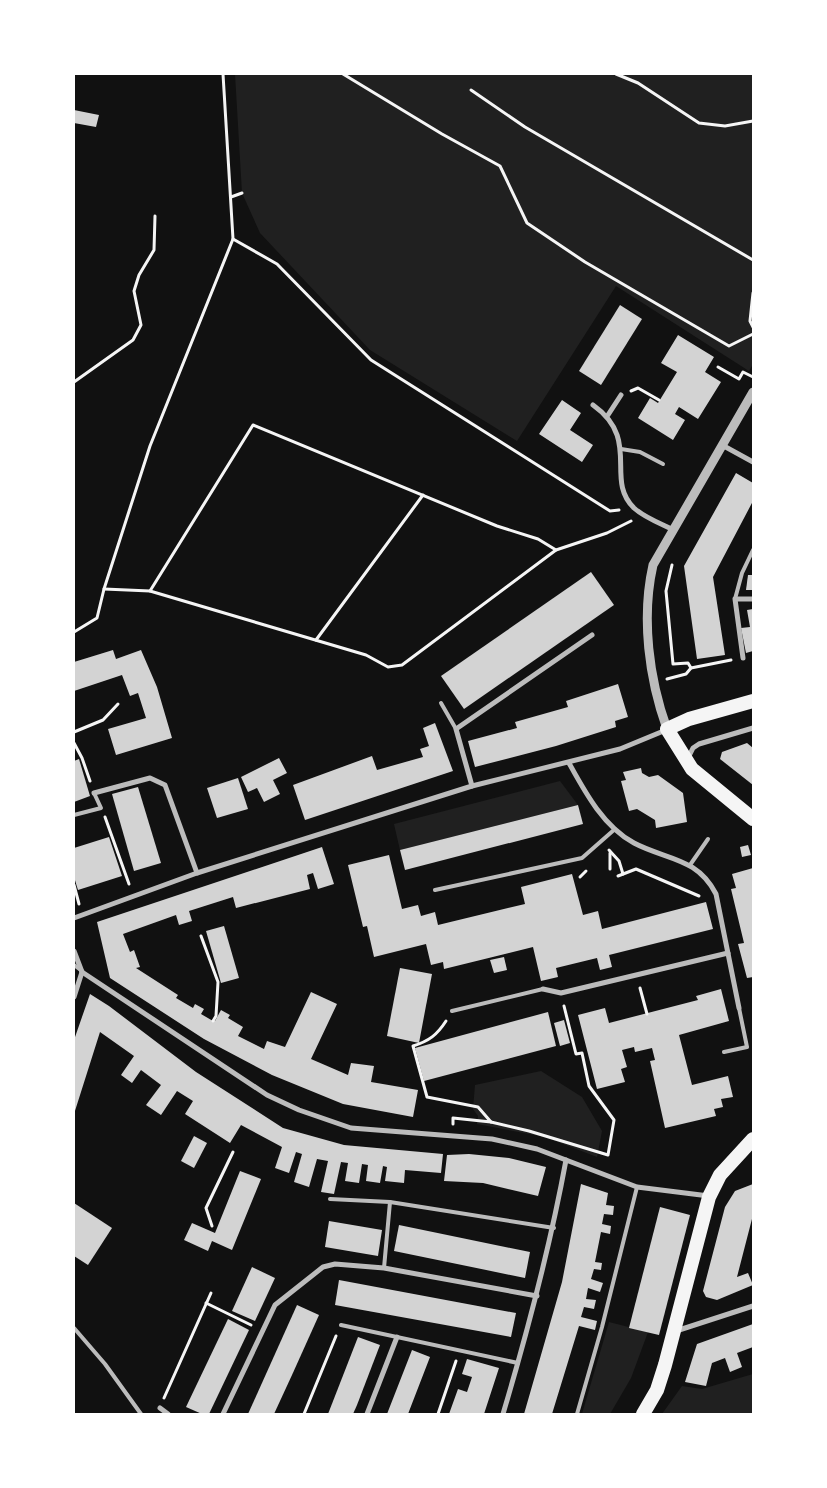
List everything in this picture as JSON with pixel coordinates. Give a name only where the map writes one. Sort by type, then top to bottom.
[{"type":"highway","points":[[753,701],[689,719],[667,729],[687,763],[706,783],[753,819]]},
{"type":"highway","points":[[643,1414],[657,1390],[709,1196],[720,1175],[753,1139]]},
{"type":"street","points":[[74,918],[197,873],[472,786],[620,749],[667,729],[658,706],[648,628],[647,597],[653,565],[672,529],[753,392]]},
{"type":"street","points":[[608,415],[621,395]]},
{"type":"street","points":[[593,405],[608,415],[616,431],[621,449],[622,483],[626,497],[643,515],[672,529]]},
{"type":"street","points":[[721,445],[753,462]]},
{"type":"street","points":[[743,658],[735,599],[753,600]]},
{"type":"street","points":[[472,786],[456,729],[592,635]]},
{"type":"street","points":[[687,763],[690,753],[699,744],[753,728]]},
{"type":"street","points":[[569,763],[588,798],[614,828],[633,842],[690,865],[708,879],[716,894],[739,1008]]},
{"type":"street","points":[[94,793],[150,778],[165,785],[197,873]]},
{"type":"street","points":[[74,951],[82,972],[268,1095],[299,1110],[351,1128],[506,1142],[537,1149],[637,1187],[709,1196]]},
{"type":"street","points":[[543,989],[561,993],[728,953]]},
{"type":"street","points":[[74,997],[82,972]]},
{"type":"street","points":[[503,1414],[537,1296],[554,1228],[566,1160]]},
{"type":"street","points":[[223,1414],[275,1305],[323,1267],[335,1264],[384,1268],[537,1296]]},
{"type":"street","points":[[674,1332],[753,1306]]},
{"type":"street","points":[[367,1414],[397,1337]]},
{"type":"street","points":[[160,1408],[168,1414]]},
{"type":"lane","points":[[621,449],[640,452],[663,464]]},
{"type":"lane","points":[[735,599],[742,572],[753,550]]},
{"type":"lane","points":[[441,703],[456,729]]},
{"type":"lane","points":[[74,816],[101,808],[94,793]]},
{"type":"lane","points":[[435,890],[582,858],[614,828]]},
{"type":"lane","points":[[690,865],[708,839]]},
{"type":"lane","points":[[74,965],[82,972]]},
{"type":"lane","points":[[452,1011],[543,989]]},
{"type":"lane","points":[[724,1052],[747,1047],[739,1008]]},
{"type":"lane","points":[[576,1414],[602,1327],[637,1187]]},
{"type":"lane","points":[[330,1199],[390,1202],[554,1228]]},
{"type":"lane","points":[[384,1268],[390,1202]]},
{"type":"lane","points":[[341,1325],[518,1363]]},
{"type":"lane","points":[[74,1328],[105,1364],[141,1414]]},
{"type":"path","points":[[74,632],[97,618],[104,589],[150,446],[233,239],[224,74]]},
{"type":"path","points":[[343,74],[442,134],[500,166],[527,224],[585,262],[729,346],[753,334]]},
{"type":"path","points":[[616,74],[638,83],[699,123],[726,126],[753,121]]},
{"type":"path","points":[[471,90],[525,127],[753,260]]},
{"type":"path","points":[[231,197],[242,193]]},
{"type":"path","points":[[74,382],[133,340],[141,325],[134,291],[140,275],[154,250],[155,216]]},
{"type":"path","points":[[233,239],[277,264],[371,360],[610,511],[634,507]]},
{"type":"path","points":[[753,293],[750,321],[753,327]]},
{"type":"path","points":[[718,367],[739,379],[743,372],[753,378]]},
{"type":"path","points":[[621,395],[638,388],[659,400]]},
{"type":"path","points":[[150,591],[253,425],[497,526],[538,539],[556,550]]},
{"type":"path","points":[[316,640],[423,495]]},
{"type":"path","points":[[104,589],[150,591],[366,655],[388,667],[402,665],[556,550],[607,533],[643,515]]},
{"type":"path","points":[[674,556],[666,591],[674,664],[688,663],[691,668]]},
{"type":"path","points":[[666,680],[686,674],[691,668],[743,658]]},
{"type":"path","points":[[74,732],[103,720],[118,704]]},
{"type":"path","points":[[74,743],[82,758],[94,793]]},
{"type":"path","points":[[106,820],[133,896]]},
{"type":"path","points":[[610,853],[610,869]]},
{"type":"path","points":[[619,861],[623,874]]},
{"type":"path","points":[[618,876],[636,870],[699,896]]},
{"type":"path","points":[[74,885],[82,914]]},
{"type":"path","points":[[201,936],[218,982],[216,1016],[213,1021]]},
{"type":"path","points":[[636,975],[647,1014]]},
{"type":"path","points":[[561,993],[576,1054],[582,1053],[589,1086],[614,1120],[609,1148]]},
{"type":"path","points":[[452,1011],[439,1031],[428,1042],[413,1046],[427,1097],[478,1106],[491,1122],[453,1118],[452,1137]]},
{"type":"path","points":[[212,1226],[206,1208],[232,1152]]},
{"type":"path","points":[[160,1408],[211,1293]]},
{"type":"path","points":[[206,1303],[263,1330]]},
{"type":"path","points":[[304,1414],[341,1325]]},
{"type":"path","points":[[438,1414],[459,1351]]},
{"type":"shaded area","points":[[235,74],[753,74],[753,364],[749,371],[616,286],[517,441],[370,350],[260,233],[242,193]]},
{"type":"shaded area","points":[[560,781],[578,805],[400,850],[394,824]]},
{"type":"shaded area","points":[[541,1071],[582,1097],[602,1131],[597,1157],[545,1137],[477,1124],[478,1116],[473,1109],[475,1085]]},
{"type":"shaded area","points":[[609,1322],[648,1332],[631,1378],[610,1414],[582,1414]]},
{"type":"shaded area","points":[[753,1374],[753,1414],[662,1414],[682,1386],[702,1389]]},
{"type":"building","points":[[74,110],[99,115],[96,127],[74,123]]},
{"type":"building","points":[[620,305],[642,319],[601,385],[579,371]]},
{"type":"building","points":[[678,335],[714,357],[705,372],[721,382],[698,419],[679,407],[675,414],[685,420],[673,440],[638,418],[650,398],[658,403],[677,372],[661,363]]},
{"type":"building","points":[[562,400],[581,413],[570,430],[593,445],[582,462],[539,434]]},
{"type":"building","points":[[736,473],[753,483],[753,501],[713,577],[725,655],[697,659],[684,566]]},
{"type":"building","points":[[591,572],[614,605],[464,709],[441,676]]},
{"type":"building","points":[[748,575],[753,575],[753,590],[746,590]]},
{"type":"building","points":[[753,609],[753,651],[746,653],[741,628],[750,627],[747,610]]},
{"type":"building","points":[[113,650],[116,659],[141,650],[157,687],[172,738],[116,755],[108,729],[146,718],[138,693],[130,696],[122,675],[74,691],[74,662]]},
{"type":"building","points":[[618,684],[628,717],[615,721],[616,727],[556,746],[475,767],[468,741],[517,728],[515,722],[568,707],[566,701]]},
{"type":"building","points":[[435,723],[453,771],[305,820],[293,785],[372,756],[377,770],[423,757],[420,749],[429,746],[423,728]]},
{"type":"building","points":[[747,743],[753,748],[753,785],[720,759],[722,752]]},
{"type":"building","points":[[279,758],[287,773],[273,780],[280,794],[264,802],[257,788],[248,792],[241,777]]},
{"type":"building","points":[[79,759],[90,796],[74,802],[74,761]]},
{"type":"building","points":[[641,768],[642,773],[649,777],[658,775],[683,793],[687,822],[656,828],[655,820],[637,809],[629,811],[621,781],[626,780],[623,772]]},
{"type":"building","points":[[238,778],[248,809],[217,818],[207,788]]},
{"type":"building","points":[[138,787],[161,863],[134,871],[112,794]]},
{"type":"building","points":[[578,805],[583,824],[405,870],[400,850]]},
{"type":"building","points":[[109,837],[122,876],[78,890],[74,877],[74,848]]},
{"type":"building","points":[[748,845],[751,855],[742,857],[740,847]]},
{"type":"building","points":[[322,847],[334,884],[318,889],[313,873],[307,875],[310,889],[236,908],[233,897],[189,911],[192,921],[179,925],[176,915],[123,934],[130,952],[134,950],[140,967],[136,968],[178,995],[176,998],[193,1008],[195,1004],[204,1009],[201,1014],[213,1021],[215,1021],[221,1010],[230,1015],[228,1018],[243,1027],[238,1036],[264,1049],[267,1041],[285,1047],[311,992],[337,1004],[311,1059],[348,1075],[351,1063],[374,1066],[371,1082],[418,1090],[413,1117],[343,1104],[272,1075],[204,1039],[110,978],[97,922]]},
{"type":"building","points":[[389,855],[402,909],[418,905],[421,916],[435,912],[438,925],[525,904],[521,887],[572,874],[583,915],[598,911],[602,929],[706,902],[713,929],[609,955],[612,967],[600,970],[597,958],[556,968],[558,977],[541,981],[533,947],[444,969],[443,962],[431,965],[426,944],[374,957],[367,926],[363,927],[348,865]]},
{"type":"building","points":[[753,868],[753,977],[747,978],[738,944],[744,943],[731,889],[736,888],[732,874]]},
{"type":"building","points":[[224,926],[239,978],[221,983],[206,931]]},
{"type":"building","points":[[504,957],[507,970],[494,973],[490,960]]},
{"type":"building","points":[[400,968],[432,974],[419,1043],[387,1036]]},
{"type":"building","points":[[721,989],[729,1021],[679,1035],[692,1085],[728,1076],[733,1097],[721,1099],[723,1107],[714,1109],[716,1116],[665,1128],[650,1061],[655,1060],[652,1048],[635,1052],[634,1047],[622,1050],[627,1067],[621,1069],[625,1082],[597,1089],[578,1015],[605,1008],[609,1023],[698,1000],[696,996]]},
{"type":"building","points":[[90,994],[109,1006],[196,1072],[283,1128],[344,1145],[443,1154],[441,1173],[405,1170],[404,1183],[385,1181],[387,1167],[383,1166],[380,1183],[366,1181],[368,1165],[362,1164],[359,1183],[345,1181],[348,1163],[341,1162],[334,1194],[321,1192],[328,1161],[317,1159],[309,1187],[294,1182],[302,1154],[296,1152],[289,1173],[275,1168],[282,1147],[241,1125],[230,1143],[185,1114],[193,1101],[177,1091],[161,1115],[146,1105],[161,1085],[141,1070],[132,1083],[121,1075],[134,1056],[100,1032],[74,1114],[74,1040]]},
{"type":"building","points":[[548,1012],[556,1046],[424,1081],[415,1048]]},
{"type":"building","points":[[564,1020],[570,1043],[560,1046],[554,1023]]},
{"type":"building","points":[[194,1136],[207,1143],[194,1168],[181,1161]]},
{"type":"building","points":[[469,1154],[509,1158],[546,1167],[538,1196],[483,1183],[444,1181],[447,1155]]},
{"type":"building","points":[[240,1171],[261,1179],[232,1250],[212,1241],[208,1251],[184,1240],[192,1223],[215,1233]]},
{"type":"building","points":[[581,1184],[608,1193],[606,1205],[614,1206],[613,1215],[604,1214],[602,1224],[611,1226],[610,1234],[601,1232],[595,1262],[602,1263],[601,1270],[594,1269],[591,1279],[603,1283],[600,1292],[588,1288],[586,1299],[596,1300],[594,1309],[584,1307],[581,1317],[597,1321],[595,1330],[579,1326],[552,1414],[524,1414],[562,1282]]},
{"type":"building","points":[[753,1184],[753,1215],[737,1277],[748,1273],[753,1285],[717,1300],[706,1297],[703,1291],[725,1207],[735,1191]]},
{"type":"building","points":[[74,1203],[112,1228],[88,1265],[74,1256]]},
{"type":"building","points":[[660,1207],[690,1215],[659,1335],[629,1328]]},
{"type":"building","points":[[329,1221],[382,1230],[378,1256],[325,1247]]},
{"type":"building","points":[[399,1225],[530,1252],[525,1278],[394,1251]]},
{"type":"building","points":[[252,1267],[275,1278],[255,1321],[232,1311]]},
{"type":"building","points":[[339,1280],[516,1313],[511,1337],[335,1305]]},
{"type":"building","points":[[297,1305],[319,1315],[274,1414],[248,1414]]},
{"type":"building","points":[[228,1319],[249,1330],[209,1414],[202,1414],[186,1407]]},
{"type":"building","points":[[753,1324],[753,1347],[737,1353],[742,1367],[730,1372],[725,1358],[712,1363],[706,1386],[685,1382],[697,1344]]},
{"type":"building","points":[[358,1337],[380,1345],[357,1405],[353,1414],[328,1414]]},
{"type":"building","points":[[412,1350],[430,1357],[408,1414],[387,1414]]},
{"type":"building","points":[[467,1359],[499,1368],[484,1414],[449,1414],[458,1389],[467,1392],[472,1377],[462,1374]]}]
